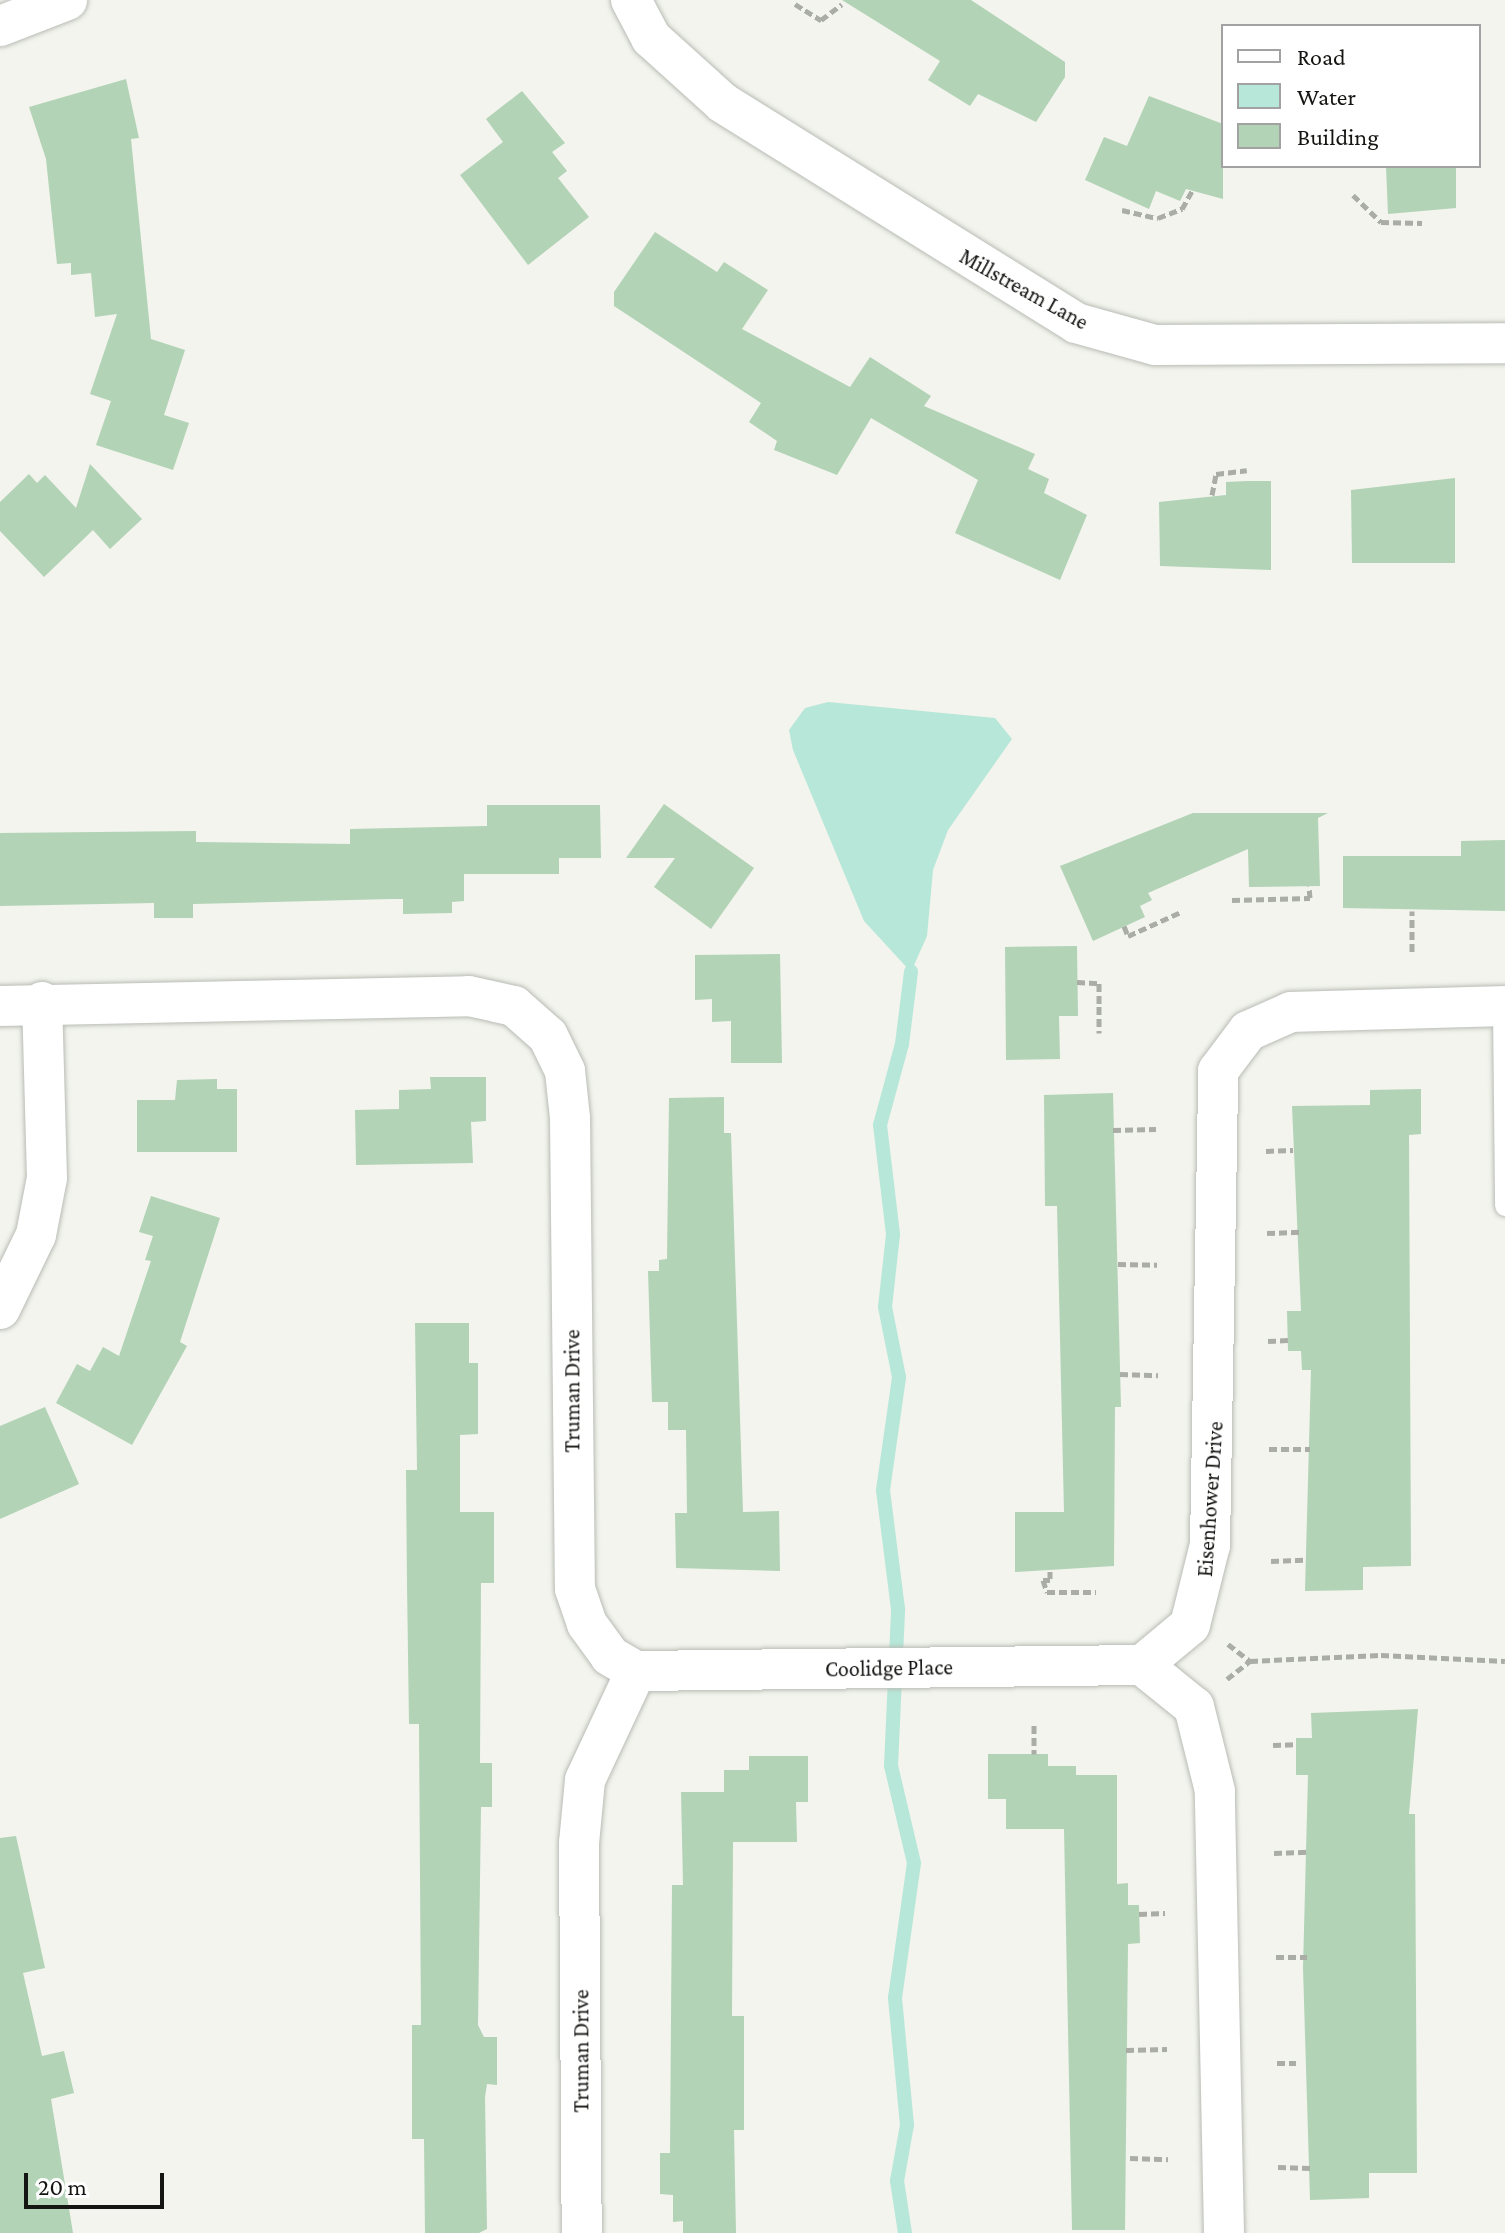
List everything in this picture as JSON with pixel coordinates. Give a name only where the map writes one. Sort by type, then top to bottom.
[{"type":"street","points":[[0,26],[67,0]]},
{"type":"street","name":"Millstream Lane","points":[[631,0],[651,38],[723,103],[1076,323],[1155,345],[1505,343]]},
{"type":"street","name":"Truman Drive","points":[[0,1006],[42,1002],[469,996],[514,1006],[548,1036],[565,1071],[570,1118],[575,1589],[587,1624],[610,1656],[636,1671],[585,1780],[582,1811],[582,2233]]},
{"type":"street","points":[[0,1309],[36,1235],[47,1178],[42,1002]]},
{"type":"street","name":"Eisenhower Drive","points":[[1142,1665],[1190,1625],[1210,1545],[1218,1071],[1248,1031],[1291,1012],[1504,1006]]},
{"type":"street","points":[[1142,1665],[1194,1707],[1215,1791],[1224,2233]]},
{"type":"street","name":"Coolidge Place","points":[[636,1671],[1142,1665]]},
{"type":"lane","points":[[1504,1006],[1505,1206]]},
{"type":"path","points":[[795,4],[821,20],[842,4]]},
{"type":"path","points":[[1122,210],[1158,218],[1182,209],[1192,191]]},
{"type":"path","points":[[1353,195],[1381,222],[1422,223]]},
{"type":"path","points":[[1212,495],[1216,474],[1247,470]]},
{"type":"path","points":[[1232,900],[1310,898],[1309,886]]},
{"type":"path","points":[[1412,911],[1412,952]]},
{"type":"path","points":[[1124,926],[1128,936],[1181,912]]},
{"type":"path","points":[[1077,982],[1099,983],[1099,1033]]},
{"type":"path","points":[[1113,1130],[1156,1129]]},
{"type":"path","points":[[1266,1151],[1293,1150]]},
{"type":"path","points":[[1267,1233],[1300,1232]]},
{"type":"path","points":[[1118,1264],[1157,1265]]},
{"type":"path","points":[[1268,1341],[1288,1340]]},
{"type":"path","points":[[1120,1374],[1158,1375]]},
{"type":"path","points":[[1269,1449],[1310,1449]]},
{"type":"path","points":[[1271,1561],[1304,1560]]},
{"type":"path","points":[[1050,1571],[1050,1580],[1043,1580],[1047,1592],[1096,1592]]},
{"type":"path","points":[[1225,1642],[1250,1661]]},
{"type":"path","points":[[1221,1684],[1250,1661],[1381,1655],[1505,1661]]},
{"type":"path","points":[[1034,1725],[1034,1754]]},
{"type":"path","points":[[1273,1745],[1296,1744]]},
{"type":"path","points":[[1274,1853],[1309,1852]]},
{"type":"path","points":[[1139,1914],[1165,1913]]},
{"type":"path","points":[[1276,1957],[1307,1957]]},
{"type":"path","points":[[1126,2050],[1167,2049]]},
{"type":"path","points":[[1277,2063],[1296,2063]]},
{"type":"path","points":[[1130,2158],[1168,2159]]},
{"type":"path","points":[[1278,2167],[1310,2168]]},
{"type":"water","points":[[828,702],[995,718],[1012,739],[948,830],[933,870],[927,936],[911,972],[864,921],[793,750],[789,730],[805,708]]},
{"type":"building","points":[[842,0],[971,0],[1065,62],[1065,77],[1036,122],[978,94],[970,106],[928,80],[940,61]]},
{"type":"building","points":[[126,79],[139,138],[131,139],[151,339],[185,350],[164,415],[189,423],[173,470],[96,445],[111,401],[90,394],[117,314],[95,317],[91,273],[71,275],[71,263],[57,264],[46,159],[29,107]]},
{"type":"building","points":[[522,91],[565,143],[552,152],[567,171],[558,178],[589,217],[528,265],[460,175],[503,142],[486,119]]},
{"type":"building","points":[[1149,96],[1221,123],[1223,199],[1186,189],[1180,201],[1156,191],[1149,209],[1085,180],[1104,137],[1127,146]]},
{"type":"building","points":[[1386,168],[1456,168],[1456,208],[1388,214]]},
{"type":"building","points":[[655,232],[717,272],[724,262],[768,290],[742,329],[850,387],[870,357],[931,396],[924,406],[1035,454],[1028,469],[1049,479],[1044,493],[1087,515],[1060,580],[955,533],[978,480],[871,418],[837,475],[774,450],[777,441],[749,422],[761,403],[614,306],[614,292]]},
{"type":"building","points":[[90,464],[142,519],[110,549],[93,530],[44,577],[0,531],[0,502],[29,474],[37,483],[45,475],[76,508]]},
{"type":"building","points":[[1455,478],[1455,563],[1352,563],[1351,490]]},
{"type":"building","points":[[1271,481],[1271,570],[1160,566],[1159,502],[1226,495],[1226,482]]},
{"type":"building","points":[[664,804],[754,868],[711,929],[654,887],[675,858],[626,858]]},
{"type":"building","points":[[487,805],[600,805],[601,858],[559,858],[559,874],[464,874],[464,901],[452,902],[452,913],[403,914],[403,899],[193,904],[193,918],[154,918],[154,903],[0,906],[0,833],[196,831],[196,842],[350,844],[350,829],[487,826]]},
{"type":"building","points":[[1193,813],[1328,813],[1318,818],[1320,886],[1249,887],[1248,849],[1148,893],[1152,900],[1140,906],[1145,917],[1093,941],[1060,866]]},
{"type":"building","points":[[1505,840],[1505,911],[1343,908],[1343,856],[1461,856],[1461,841]]},
{"type":"building","points":[[1077,946],[1078,1016],[1059,1016],[1060,1059],[1006,1060],[1005,947]]},
{"type":"building","points":[[780,954],[782,1063],[731,1063],[731,1021],[712,1022],[712,999],[695,1000],[695,955]]},
{"type":"building","points":[[430,1077],[486,1077],[486,1121],[471,1122],[473,1163],[356,1165],[355,1110],[399,1109],[399,1090],[431,1089]]},
{"type":"building","points":[[217,1079],[217,1089],[237,1089],[237,1152],[137,1152],[137,1100],[175,1100],[177,1080]]},
{"type":"building","points":[[1421,1089],[1421,1134],[1409,1135],[1411,1566],[1363,1567],[1363,1590],[1305,1591],[1311,1370],[1302,1370],[1301,1351],[1288,1351],[1287,1311],[1301,1311],[1292,1106],[1370,1105],[1370,1090]]},
{"type":"building","points":[[1113,1093],[1121,1407],[1115,1407],[1114,1566],[1015,1572],[1015,1512],[1064,1512],[1057,1206],[1045,1206],[1044,1095]]},
{"type":"building","points":[[724,1097],[724,1133],[731,1133],[743,1512],[779,1511],[780,1571],[676,1568],[675,1513],[687,1513],[686,1430],[668,1430],[668,1402],[652,1402],[648,1271],[659,1271],[659,1260],[667,1259],[669,1098]]},
{"type":"building","points":[[151,1196],[220,1218],[180,1342],[187,1346],[132,1445],[56,1403],[77,1364],[90,1371],[103,1347],[119,1356],[151,1261],[145,1260],[153,1236],[139,1232]]},
{"type":"building","points":[[415,1323],[469,1323],[469,1363],[478,1363],[478,1434],[460,1435],[460,1512],[494,1512],[494,1583],[481,1583],[480,1763],[492,1763],[492,1807],[481,1807],[478,2025],[484,2037],[497,2037],[497,2085],[487,2084],[485,2097],[487,2229],[479,2233],[425,2233],[424,2139],[412,2139],[412,2025],[421,2025],[419,1724],[409,1724],[406,1470],[417,1470]]},
{"type":"building","points":[[45,1407],[79,1484],[0,1519],[0,1426]]},
{"type":"building","points":[[1418,1709],[1409,1814],[1415,1814],[1417,2173],[1369,2173],[1369,2198],[1310,2200],[1303,1968],[1308,1775],[1296,1775],[1296,1738],[1312,1738],[1311,1713]]},
{"type":"building","points":[[988,1754],[1048,1754],[1048,1766],[1076,1766],[1076,1775],[1117,1775],[1117,1884],[1128,1883],[1128,1905],[1139,1905],[1140,1943],[1128,1944],[1125,2230],[1072,2230],[1064,1829],[1006,1829],[1006,1799],[988,1799]]},
{"type":"building","points":[[749,1756],[808,1756],[808,1802],[796,1802],[797,1842],[733,1842],[732,2016],[744,2016],[744,2130],[734,2130],[736,2233],[683,2233],[683,2221],[673,2222],[673,2195],[660,2194],[660,2153],[670,2153],[672,1885],[683,1885],[681,1792],[724,1792],[724,1770],[749,1770]]},
{"type":"building","points":[[16,1836],[45,1968],[23,1973],[42,2056],[64,2051],[74,2093],[51,2099],[73,2233],[0,2233],[0,1838]]},
{"type":"waterway","points":[[905,2233],[897,2181],[907,2125],[895,1998],[914,1863],[891,1766],[898,1609],[883,1490],[899,1377],[885,1307],[893,1234],[880,1125],[902,1044],[911,972]]}]
